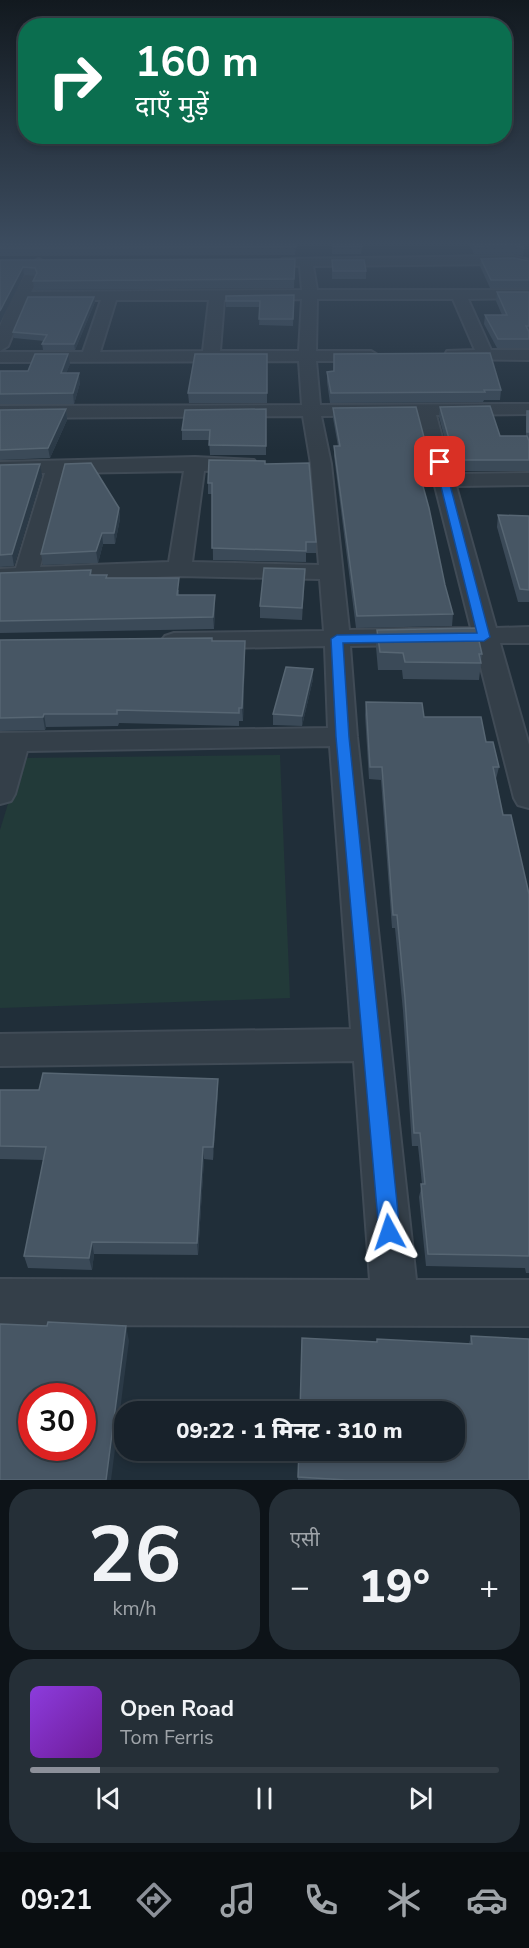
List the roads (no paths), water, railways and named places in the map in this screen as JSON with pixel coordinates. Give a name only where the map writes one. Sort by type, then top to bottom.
[{"type":"street","points":[[0,346],[14,313]]},
{"type":"street","points":[[90,357],[104,313]]},
{"type":"street","points":[[211,356],[215,313]]},
{"type":"street","points":[[309,313],[307,357],[311,410],[310,464],[329,572],[337,639],[343,737],[396,1302]]},
{"type":"street","points":[[467,313],[485,354]]},
{"type":"street","points":[[438,355],[529,355]]},
{"type":"street","points":[[0,357],[390,356]]},
{"type":"street","points":[[0,412],[529,409]]},
{"type":"street","points":[[425,410],[529,798]]},
{"type":"street","points":[[0,468],[195,463],[264,464]]},
{"type":"street","points":[[180,569],[195,463]]},
{"type":"street","points":[[26,575],[57,466]]},
{"type":"street","points":[[444,480],[529,479]]},
{"type":"street","points":[[0,576],[180,569],[329,572]]},
{"type":"street","points":[[151,641],[529,635]]},
{"type":"street","points":[[0,794],[7,742],[343,737]]},
{"type":"street","points":[[0,1050],[372,1045]]},
{"type":"street","points":[[0,1302],[529,1303]]}]
